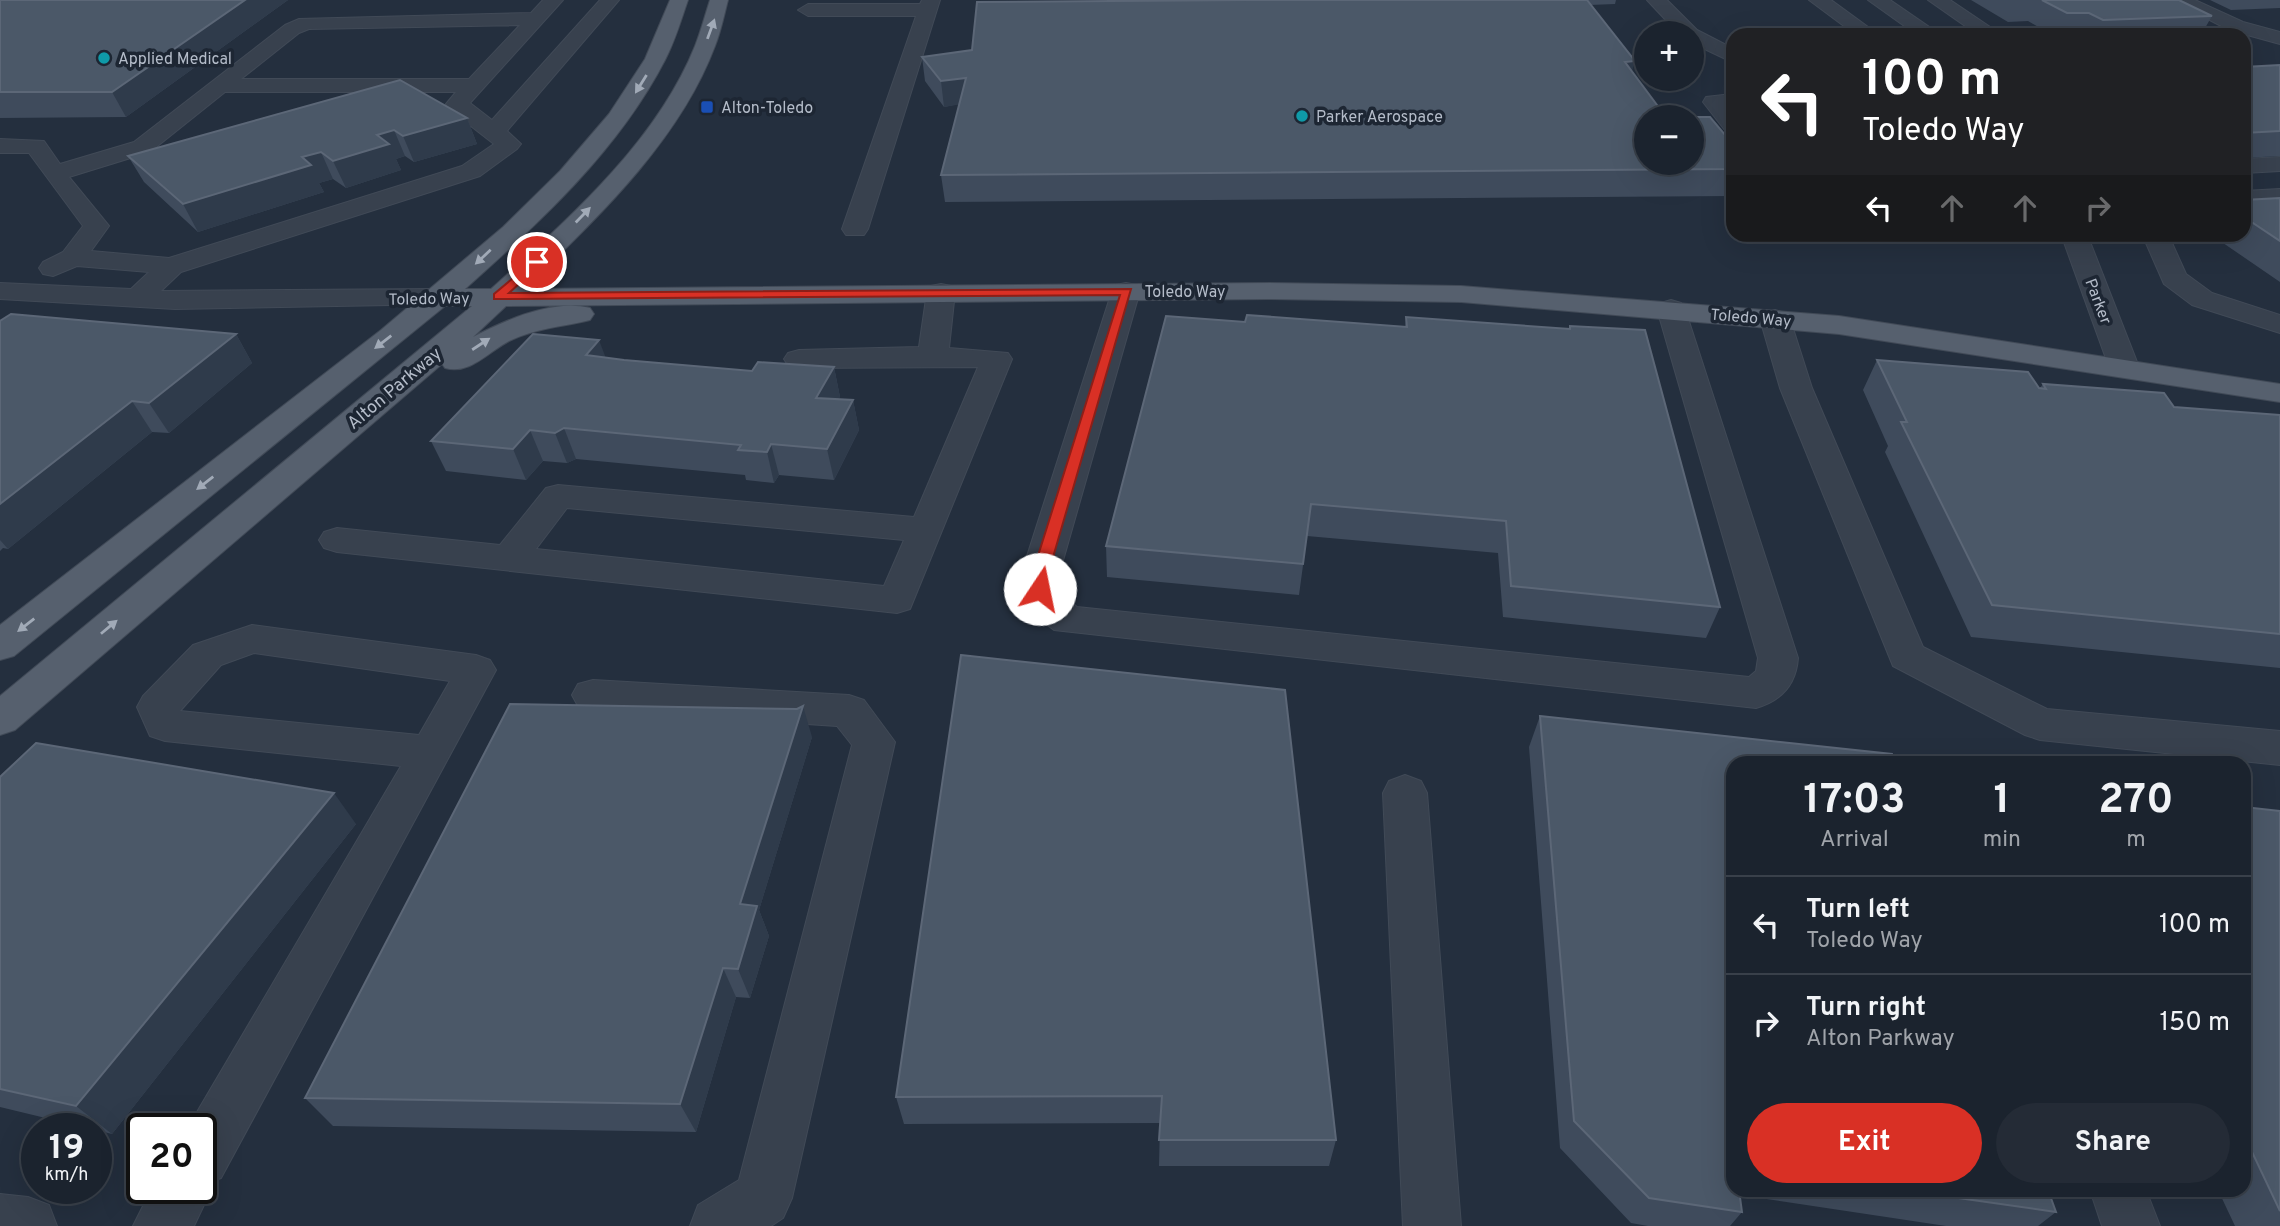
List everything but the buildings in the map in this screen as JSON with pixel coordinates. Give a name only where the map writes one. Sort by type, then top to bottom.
[{"type":"main road","points":[[0,646],[435,298],[521,222],[585,159],[628,103],[666,40],[679,0]]},
{"type":"main road","name":"Alton Parkway","points":[[0,719],[499,297],[588,210],[656,129],[676,99],[705,44],[719,0]]},
{"type":"main road","name":"Toledo Way","points":[[435,298],[941,292],[1388,291],[1671,309],[1891,332],[2280,393]]},
{"type":"main road","points":[[285,479],[348,451],[482,341],[542,319],[621,311],[679,295]]},
{"type":"street","points":[[391,20],[414,0]]},
{"type":"street","points":[[73,258],[171,266],[471,172],[509,144],[457,104],[533,19],[554,0]]},
{"type":"street","points":[[494,131],[610,0]]},
{"type":"street","points":[[1656,0],[1678,21]]},
{"type":"street","points":[[1818,0],[1859,28]]},
{"type":"street","points":[[1877,0],[1920,28]]},
{"type":"street","points":[[1937,0],[1981,28]]},
{"type":"street","points":[[2180,0],[2243,28]]},
{"type":"street","points":[[808,10],[930,5],[855,229]]},
{"type":"street","points":[[54,174],[142,147],[278,40],[306,23],[533,19]]},
{"type":"street","points":[[2183,23],[2196,28]]},
{"type":"street","points":[[2251,30],[2280,38]]},
{"type":"street","points":[[278,40],[516,38]]},
{"type":"street","points":[[1704,41],[1726,54]]},
{"type":"street","points":[[470,60],[497,59]]},
{"type":"street","points":[[250,62],[291,61]]},
{"type":"street","points":[[219,86],[475,85]]},
{"type":"street","points":[[1726,102],[1714,103],[1726,117]]},
{"type":"street","points":[[0,146],[36,146],[54,174],[96,226],[73,258],[10,298]]},
{"type":"street","points":[[2251,166],[2280,164]]},
{"type":"street","points":[[72,193],[97,186]]},
{"type":"street","points":[[2251,198],[2280,197]]},
{"type":"street","name":"Parker","points":[[2077,242],[2124,367]]},
{"type":"street","points":[[2158,242],[2174,278],[2202,299],[2280,324]]},
{"type":"street","points":[[138,299],[171,266]]},
{"type":"street","points":[[1126,291],[1039,578],[1046,603],[1068,620],[1756,693],[1772,684],[1777,673],[1778,658],[1671,309]]},
{"type":"street","points":[[933,356],[941,292]]},
{"type":"street","name":"Toledo Way","points":[[10,298],[435,298]]},
{"type":"street","points":[[1775,319],[1796,388],[1908,656],[2040,724],[2280,748]]},
{"type":"street","points":[[337,540],[897,600],[997,359],[933,356],[799,359]]},
{"type":"street","points":[[509,559],[558,496],[926,530]]},
{"type":"street","points":[[217,1130],[431,753],[476,670],[252,639],[208,655],[158,707],[165,725],[431,753]]},
{"type":"street","points":[[593,695],[849,710],[874,741],[763,1198],[719,1226]]},
{"type":"street","points":[[1405,793],[1432,1226]]},
{"type":"street","points":[[2121,1197],[2131,1226]]},
{"type":"street","points":[[162,1226],[175,1204]]},
{"type":"street","points":[[0,1223],[28,1226]]},
{"type":"place","name":"Applied Medical","points":[[104,58]]},
{"type":"place","name":"Alton-Toledo","points":[[707,107]]},
{"type":"place","name":"Parker Aerospace","points":[[1302,116]]},
{"type":"route","points":[[537,262],[499,297],[1126,291],[1039,578],[1040,589]]}]
